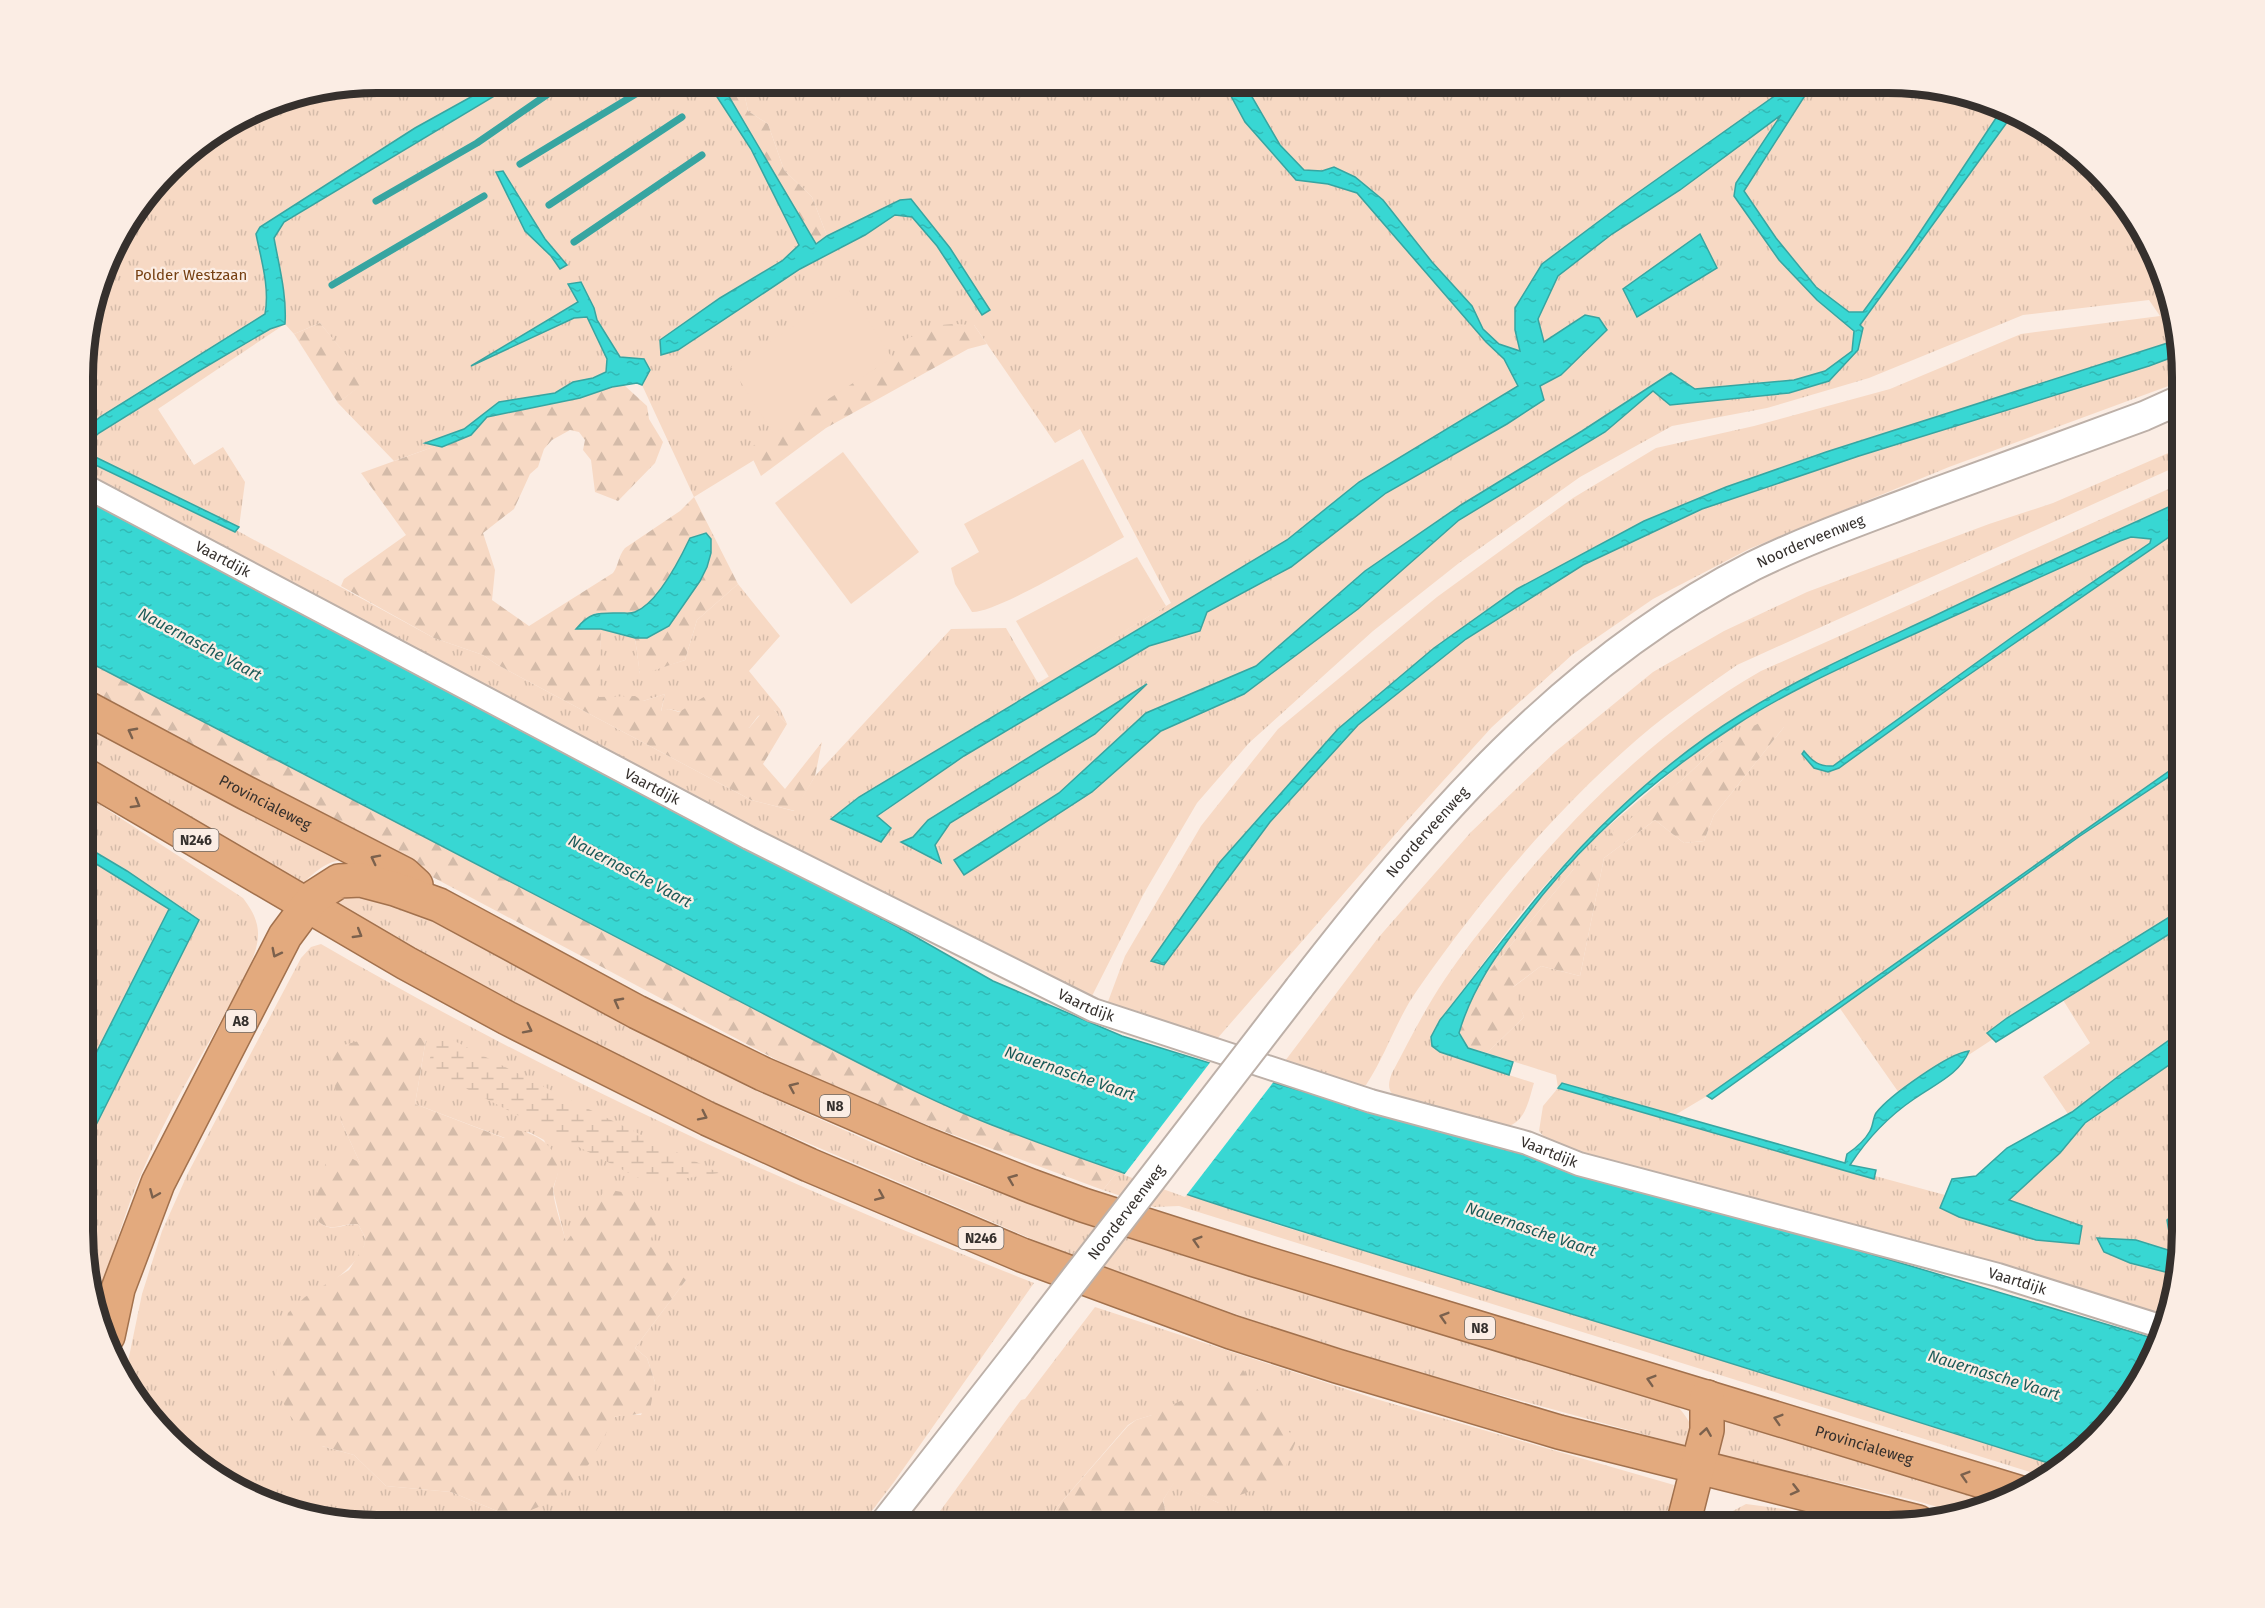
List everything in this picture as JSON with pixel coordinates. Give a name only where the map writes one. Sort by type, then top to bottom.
[{"type":"highway","name":"Provincialeweg","points":[[93,711],[404,874],[439,905]]},
{"type":"highway","name":"N246","points":[[93,780],[406,963],[497,1012],[708,1119],[819,1170],[1022,1254],[1179,1314],[1337,1366],[1559,1432],[1698,1465]]},
{"type":"highway","name":"A8","points":[[110,1326],[117,1289],[158,1183],[285,936],[308,904],[323,890],[339,881],[361,880],[395,889],[439,905]]},
{"type":"highway","name":"N8","points":[[439,905],[637,1012],[763,1074],[893,1131],[1031,1186],[1252,1259],[1707,1397]]},
{"type":"highway","name":"Provincialeweg","points":[[1707,1397],[2006,1489]]},
{"type":"highway","points":[[1686,1515],[1707,1430],[1707,1397]]},
{"type":"highway","points":[[1698,1465],[1890,1515]]},
{"type":"street","name":"Noorderveenweg","points":[[891,1515],[1368,900],[1433,824],[1496,758],[1562,695],[1620,648],[1751,567],[1813,538],[2144,416],[2172,403]]},
{"type":"street","name":"Vaartdijk","points":[[93,490],[749,838],[1093,1010],[1371,1101],[1527,1143],[1579,1164],[1998,1275],[2156,1325]]},
{"type":"green space","name":"Polder Westzaan","points":[[377,93],[481,93],[267,223],[281,308],[93,430],[95,340],[108,286],[131,235],[152,204],[176,176],[204,152],[235,131],[286,108],[322,98]]},
{"type":"green space","points":[[499,93],[715,93],[751,149],[799,245],[782,261],[720,298],[660,340],[662,355],[678,350],[800,269],[865,235],[895,215],[912,217],[937,246],[982,315],[990,310],[950,248],[911,199],[900,200],[827,236],[812,197],[784,170],[768,124],[748,111],[744,93],[1229,93],[1245,122],[1295,180],[1328,184],[1357,192],[1486,342],[1504,359],[1518,386],[1359,482],[1287,540],[859,797],[831,818],[877,817],[964,756],[1149,646],[1199,631],[1207,612],[1291,567],[1386,493],[1507,424],[1543,400],[1540,386],[1561,375],[1607,330],[1585,315],[1544,342],[1538,319],[1558,276],[1612,234],[1680,190],[1783,113],[1736,183],[1817,300],[1854,331],[1852,351],[1825,371],[1794,380],[1695,389],[1671,373],[1461,505],[1365,571],[1256,666],[1146,713],[1059,793],[954,860],[964,875],[1092,792],[1161,731],[1244,694],[1358,609],[1459,520],[1605,432],[1653,391],[1670,405],[1789,393],[1829,381],[1858,350],[1860,326],[2009,120],[2046,141],[2089,176],[2113,204],[2134,235],[2157,286],[2167,322],[2172,385],[1949,467],[1749,549],[1653,599],[1573,654],[1492,727],[1216,1040],[1106,1007],[1125,956],[1201,826],[1278,729],[1437,597],[1573,498],[1656,448],[1754,426],[1890,389],[2021,334],[2160,316],[2149,300],[2023,315],[1869,378],[1767,408],[1672,426],[1580,477],[1459,563],[1373,631],[1249,743],[1197,803],[1143,895],[1091,998],[732,818],[663,779],[523,709],[93,479],[93,464],[234,532],[236,530],[434,638],[483,655],[751,800],[794,811],[815,776],[951,629],[1006,628],[1038,683],[1171,603],[1080,429],[1055,443],[974,325],[694,497],[642,385],[650,369],[644,359],[620,357],[597,320],[594,308],[575,294],[578,302],[479,362],[574,318],[588,317],[607,359],[606,372],[593,378],[573,382],[555,393],[499,402],[464,429],[426,443],[436,446],[394,461],[338,403],[366,381],[320,323],[294,334],[285,324],[284,291],[274,238],[284,222]],"holes":[[[1700,234],[1716,268],[1637,316]]]},
{"type":"green space","points":[[727,93],[744,93],[748,111],[768,124],[784,170],[812,197],[827,236],[816,245]]},
{"type":"green space","points":[[1250,93],[1779,93],[1622,204],[1542,264],[1515,330],[1521,351],[1499,344],[1483,329],[1472,306],[1432,262],[1383,200],[1322,171],[1304,170],[1280,145]]},
{"type":"green space","points":[[1807,93],[1925,95],[1979,108],[1998,116],[1909,249],[1863,312],[1849,312],[1816,287],[1776,238],[1744,191]]},
{"type":"green space","points":[[849,290],[892,358],[774,434],[731,367]]},
{"type":"green space","points":[[320,323],[367,381],[338,403],[294,334]]},
{"type":"green space","points":[[285,324],[158,409],[194,465],[223,447],[245,482],[239,527],[93,456],[93,439],[270,328]]},
{"type":"green space","points":[[941,325],[974,325],[987,344],[968,349],[826,428],[761,476],[748,449],[892,358],[906,339]]},
{"type":"green space","points":[[624,385],[647,406],[649,419],[663,442],[655,463],[618,501],[595,492],[591,460],[583,450],[585,440],[579,432],[570,430],[552,440],[544,449],[538,467],[530,474],[514,509],[483,533],[495,570],[492,600],[529,626],[613,573],[625,548],[680,511],[694,497],[738,584],[697,620],[685,660],[640,675],[635,638],[647,638],[678,614],[685,603],[690,538],[659,592],[642,609],[630,614],[595,613],[582,630],[601,629],[599,697],[635,696],[643,701],[665,694],[661,711],[669,709],[679,712],[707,695],[749,728],[765,709],[774,710],[787,724],[763,764],[785,789],[822,742],[815,776],[795,811],[751,800],[483,655],[434,638],[341,586],[344,579],[406,535],[361,473],[436,446],[442,447],[471,435],[487,417],[580,398]]},
{"type":"green space","points":[[2172,451],[2172,469],[1737,665],[1637,739],[1568,805],[1514,864],[1464,926],[1418,989],[1366,1085],[1355,1086],[1285,1061],[1378,938],[1471,832],[1555,752],[1653,672],[1724,631],[1807,592],[1989,524],[2053,503]]},
{"type":"green space","points":[[843,452],[919,552],[851,604],[775,503]]},
{"type":"green space","points":[[1083,459],[1124,537],[1024,593],[985,610],[972,612],[955,584],[951,568],[979,552],[964,524]]},
{"type":"green space","points":[[2172,487],[2172,506],[1852,655],[1738,715],[1686,752],[1610,819],[1539,892],[1440,1020],[1481,1066],[1534,1083],[1526,1108],[1515,1123],[1509,1126],[1414,1103],[1393,1094],[1389,1086],[1392,1073],[1424,1013],[1457,961],[1525,875],[1585,809],[1651,748],[1723,694],[1761,671]]},
{"type":"green space","points":[[2172,535],[2172,769],[1707,1096],[1675,1115],[1563,1083],[1558,1088],[1556,1075],[1487,1053],[1524,1017],[1512,988],[1541,966],[1580,976],[1604,858],[1655,820],[1684,843],[1704,841],[1714,815],[1784,727],[1722,742],[1682,780],[1573,870],[1477,986],[1546,890],[1596,837],[1681,764],[1737,724],[1792,692],[2120,541],[2131,537],[2151,539],[2151,543],[2015,635],[1832,767],[1820,765],[1804,751],[1802,753],[1828,772],[1839,768],[1954,685]]},
{"type":"green space","points":[[1137,557],[1166,606],[1049,677],[1016,621]]},
{"type":"green space","points":[[738,584],[780,636],[749,671],[780,709],[787,724],[774,710],[758,716],[749,728],[669,709],[661,712],[665,694],[643,701],[598,697],[601,629],[635,638],[640,674],[685,660],[697,620]]},
{"type":"green space","points":[[93,664],[909,1088],[990,1124],[1119,1170],[1103,1190],[930,1126],[790,1067],[171,738],[144,718],[93,691]]},
{"type":"green space","points":[[1773,716],[1780,717],[1784,727],[1714,815],[1704,841],[1684,843],[1655,820],[1604,858],[1580,976],[1541,966],[1513,987],[1524,1017],[1487,1053],[1468,1048],[1459,1032],[1477,986],[1573,870],[1607,836],[1682,780],[1722,742]]},
{"type":"green space","points":[[93,731],[197,775],[342,860],[323,867],[298,888],[93,760]]},
{"type":"green space","points":[[2172,775],[2172,915],[2007,1018],[1988,1033],[1993,1039],[1967,1056],[1969,1051],[1944,1061],[1899,1093],[1839,1007],[2080,836]]},
{"type":"green space","points":[[93,800],[243,898],[254,916],[258,932],[256,948],[249,968],[166,1120],[142,1172],[117,1239],[101,1297],[95,1268],[93,1231]]},
{"type":"green space","points":[[371,896],[400,903],[750,1088],[882,1147],[971,1183],[1155,1247],[1675,1403],[1690,1423],[1694,1434],[1694,1448],[1420,1373],[1260,1323],[1060,1251],[707,1100],[583,1041],[333,904],[349,897]]},
{"type":"green space","points":[[2172,933],[2172,1038],[2068,1114],[2043,1077],[2090,1043],[2063,1000]]},
{"type":"green space","points":[[321,944],[494,1039],[671,1127],[851,1208],[1034,1283],[869,1515],[377,1515],[322,1510],[286,1500],[252,1486],[219,1467],[176,1432],[152,1404],[127,1366],[142,1294],[162,1231],[188,1173],[301,958],[311,947]],"holes":[[[426,1039],[415,1104],[505,1138],[529,1132],[544,1140],[558,1172],[553,1190],[566,1243],[686,1280],[635,1348],[647,1358],[655,1382],[641,1415],[626,1414],[615,1417],[524,1513],[502,1513],[451,1492],[386,1486],[354,1455],[322,1446],[333,1281],[359,1256],[365,1244],[365,1238],[358,1224],[330,1227],[315,1218],[361,1165],[341,1121]]]},
{"type":"green space","points":[[392,1032],[426,1039],[415,1104],[504,1138],[516,1130],[532,1134],[551,1149],[558,1164],[553,1189],[554,1197],[566,1242],[606,1189],[632,1194],[659,1215],[649,1245],[686,1280],[635,1348],[647,1358],[655,1382],[650,1410],[615,1417],[589,1464],[570,1486],[548,1503],[524,1513],[502,1513],[451,1492],[386,1486],[354,1455],[322,1446],[304,1433],[288,1413],[275,1385],[278,1353],[288,1313],[305,1297],[349,1270],[364,1246],[365,1237],[358,1224],[330,1227],[315,1218],[317,1191],[326,1162],[344,1154],[360,1163],[341,1121],[329,1049]]},
{"type":"green space","points":[[437,1032],[719,1173],[650,1184],[440,1075],[429,1062]]},
{"type":"green space","points":[[2172,1063],[2170,1268],[2157,1321],[1558,1145],[1546,1139],[1539,1131],[1543,1106],[1558,1088],[1874,1179],[1875,1176],[1945,1195],[1940,1208],[1959,1217],[2036,1240],[2079,1244],[2082,1226],[2008,1200],[2060,1153],[2085,1124]]},
{"type":"green space","points":[[1119,1170],[1278,1225],[1596,1321],[2050,1464],[2035,1474],[1179,1206],[1154,1207],[1103,1190]]},
{"type":"green space","points":[[1095,1307],[1376,1399],[1674,1485],[1668,1515],[1336,1513],[1166,1515],[1163,1500],[1174,1482],[1219,1503],[1152,1415],[1128,1425],[1052,1515],[937,1515],[1021,1400],[1025,1399]]},
{"type":"green space","points":[[1243,1370],[1296,1441],[1280,1480],[1219,1503],[1174,1483],[1163,1500],[1166,1515],[1052,1515],[1128,1426],[1136,1420],[1152,1415]]},
{"type":"green space","points":[[1725,1418],[1985,1497],[1946,1509],[1716,1454]]},
{"type":"green space","points":[[1746,1504],[1810,1515],[1728,1515]]},
{"type":"green space","points":[[1358,1513],[1371,1515],[1313,1515]]},
{"type":"water","points":[[478,93],[499,93],[284,222],[274,238],[284,291],[285,324],[270,329],[197,372],[93,439],[93,423],[100,417],[265,314],[266,284],[256,234],[260,227],[415,128]]},
{"type":"water","points":[[715,93],[727,93],[816,244],[827,236],[900,200],[911,199],[950,248],[990,310],[982,315],[937,246],[912,217],[895,215],[865,235],[800,269],[678,350],[661,355],[660,340],[720,298],[782,261],[799,245],[751,149]]},
{"type":"water","points":[[1229,93],[1250,93],[1280,145],[1304,170],[1322,171],[1334,167],[1355,177],[1383,200],[1432,262],[1472,306],[1483,329],[1499,344],[1520,351],[1515,330],[1515,308],[1542,264],[1622,204],[1779,93],[1807,93],[1744,191],[1776,238],[1816,287],[1849,312],[1863,312],[1909,249],[1998,116],[2009,120],[1860,325],[1863,328],[1858,350],[1829,381],[1789,393],[1670,405],[1653,391],[1605,432],[1459,520],[1358,609],[1244,694],[1161,731],[1092,792],[964,875],[954,860],[1059,793],[1146,713],[1256,666],[1365,571],[1461,505],[1671,373],[1695,389],[1794,380],[1825,371],[1852,351],[1854,331],[1817,300],[1779,260],[1734,196],[1736,183],[1781,115],[1680,190],[1612,234],[1558,276],[1538,319],[1544,342],[1585,315],[1599,318],[1607,330],[1561,375],[1540,386],[1544,400],[1507,424],[1386,493],[1291,567],[1207,612],[1200,631],[1149,646],[964,756],[877,816],[891,828],[881,842],[831,819],[859,797],[1287,540],[1359,482],[1518,386],[1504,359],[1486,342],[1357,193],[1328,184],[1296,180],[1245,122]]},
{"type":"water","points":[[254,121],[200,156],[219,141]]},
{"type":"water","points":[[503,171],[545,239],[567,265],[560,269],[551,256],[525,231],[496,172]]},
{"type":"water","points":[[1700,234],[1717,268],[1637,317],[1623,289]]},
{"type":"water","points":[[581,282],[594,308],[597,320],[620,357],[644,359],[650,370],[642,385],[637,383],[612,387],[580,398],[487,417],[471,435],[442,447],[425,443],[464,429],[499,402],[555,393],[573,382],[593,378],[606,372],[607,359],[587,317],[574,318],[471,366],[578,302],[568,284]]},
{"type":"water","points":[[2170,342],[2171,358],[1859,456],[1702,509],[1583,565],[1466,639],[1358,725],[1270,822],[1164,965],[1151,961],[1220,862],[1338,729],[1434,648],[1517,589],[1644,521],[1726,487],[1826,452]]},
{"type":"water","points":[[93,456],[239,527],[235,532],[93,464]]},
{"type":"water","name":"Nauernasche Vaart","points":[[93,499],[900,928],[993,981],[1122,1036],[1281,1085],[1857,1250],[2151,1338],[2134,1373],[2113,1404],[2089,1432],[2051,1464],[1369,1252],[1117,1171],[969,1116],[812,1039],[93,664]]},
{"type":"water","points":[[2172,506],[2172,535],[1954,685],[1839,768],[1828,772],[1814,768],[1802,754],[1804,751],[1816,763],[1833,766],[2015,635],[2150,543],[2151,539],[2131,537],[2120,541],[1859,659],[1776,701],[1736,725],[1678,766],[1623,812],[1572,862],[1526,916],[1487,971],[1471,1001],[1459,1033],[1468,1048],[1513,1062],[1509,1075],[1440,1052],[1432,1046],[1431,1037],[1440,1020],[1568,861],[1630,799],[1691,748],[1763,701],[1810,676],[2024,573]]},
{"type":"water","points":[[706,533],[711,539],[711,553],[707,567],[669,626],[647,638],[635,638],[601,629],[576,629],[586,619],[596,614],[632,613],[644,607],[667,580],[690,538]]},
{"type":"water","points":[[1147,684],[1095,734],[950,823],[935,845],[941,863],[901,842],[913,837],[928,820]]},
{"type":"water","points":[[2172,769],[2172,775],[2080,836],[1712,1099],[1707,1096]]},
{"type":"water","points":[[93,851],[199,920],[93,1131],[93,1059],[169,909],[93,862]]},
{"type":"water","points":[[2172,915],[2172,932],[1996,1042],[1987,1033],[2007,1018]]},
{"type":"water","points":[[2172,1038],[2172,1063],[2085,1123],[2060,1153],[2009,1200],[2082,1226],[2079,1244],[2036,1240],[1959,1217],[1940,1208],[1952,1179],[1976,1176],[2007,1148],[2072,1112]]},
{"type":"water","points":[[1969,1051],[1953,1073],[1896,1113],[1871,1137],[1857,1155],[1850,1165],[1876,1170],[1874,1179],[1558,1088],[1562,1083],[1845,1163],[1847,1154],[1868,1134],[1876,1113],[1883,1106],[1906,1086],[1934,1067]]},
{"type":"water","points":[[2172,1216],[2172,1233],[2169,1232],[2167,1220]]},
{"type":"water","points":[[2097,1238],[2136,1240],[2171,1251],[2169,1273],[2130,1263],[2104,1252]]},
{"type":"pier","points":[[1212,1060],[1275,1080],[1185,1197],[1124,1175]]},
{"type":"waterway","points":[[376,201],[477,143],[550,93]]},
{"type":"waterway","points":[[520,164],[637,93]]},
{"type":"waterway","points":[[549,205],[682,117]]},
{"type":"waterway","points":[[574,242],[702,155]]},
{"type":"waterway","points":[[332,285],[484,196]]}]
